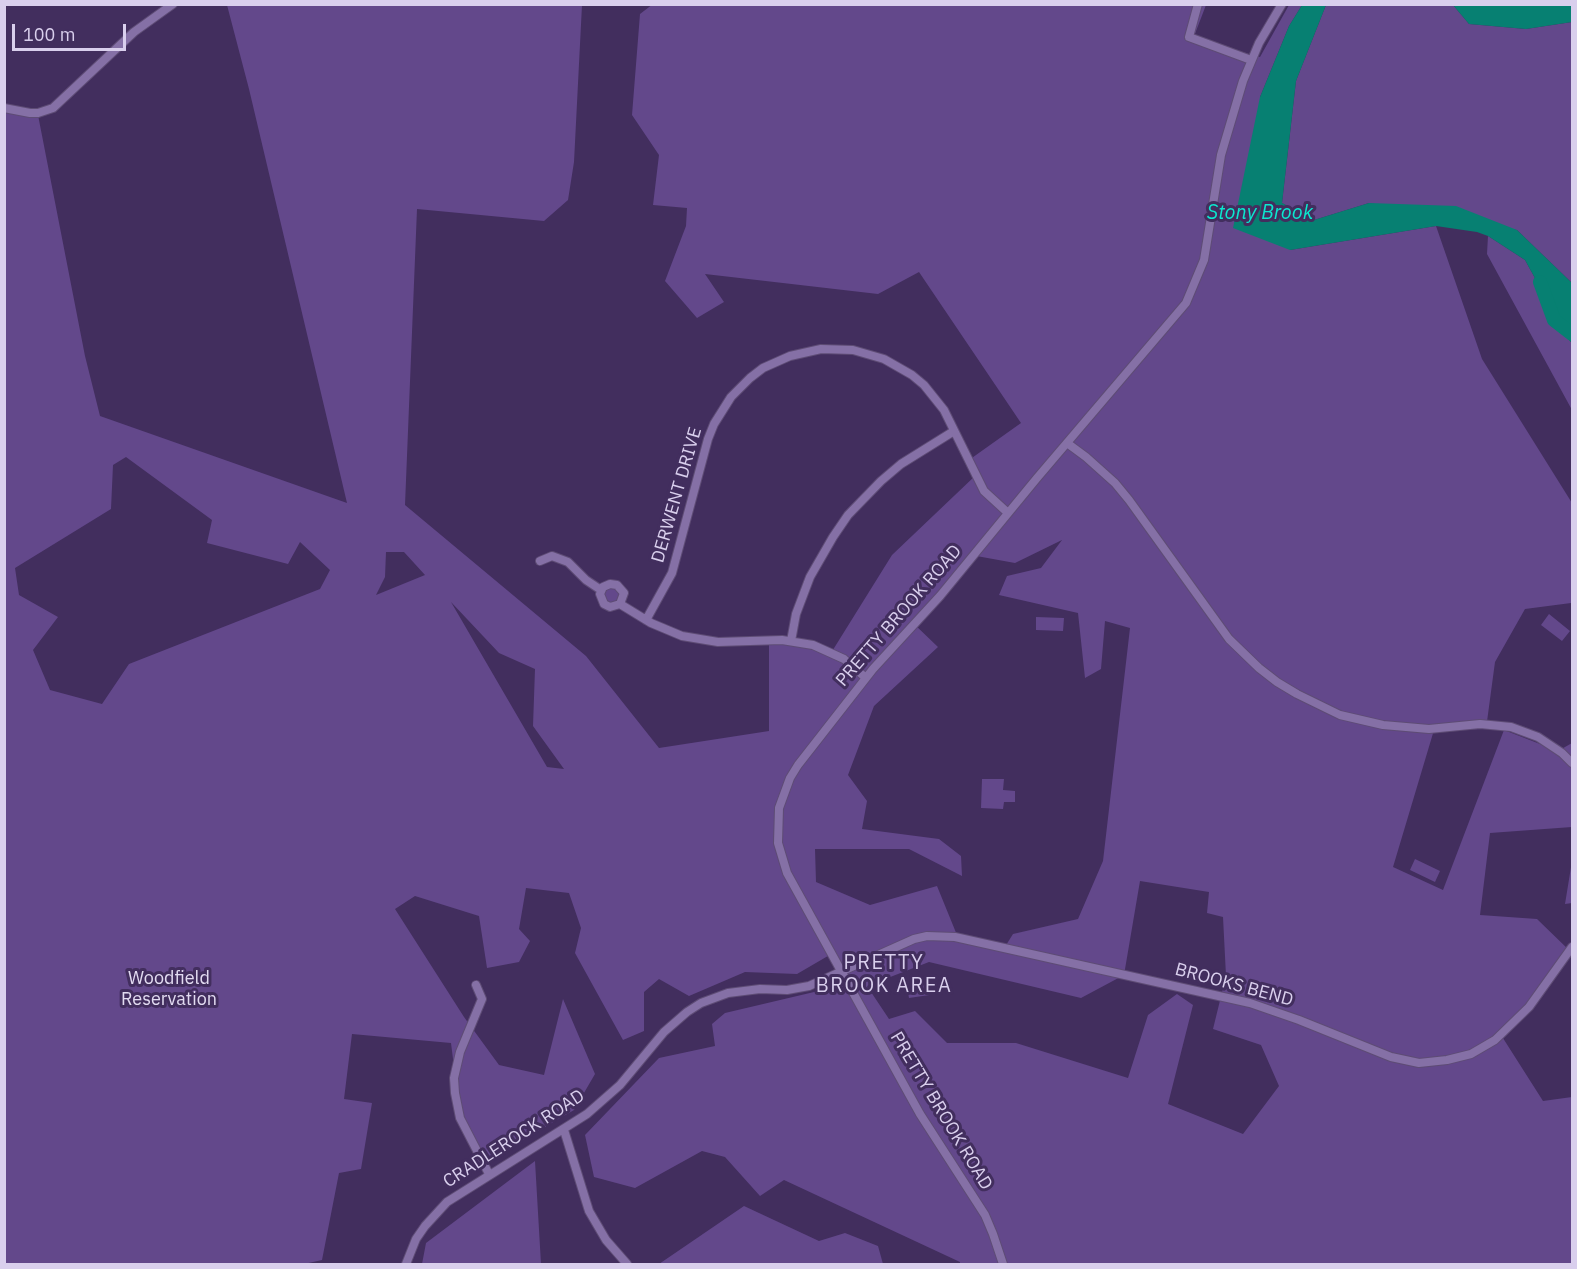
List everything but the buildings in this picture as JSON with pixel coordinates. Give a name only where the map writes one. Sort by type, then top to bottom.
[{"type":"street","points":[[4,108],[38,113],[52,108],[134,32],[173,4]]},
{"type":"street","points":[[1198,4],[1189,37],[1251,60]]},
{"type":"street","name":"PRETTY BROOK ROAD","points":[[1003,1264],[985,1215],[930,1131],[787,873],[778,843],[779,808],[790,778],[798,765],[866,678],[940,596],[1186,303],[1204,260],[1221,155],[1251,60],[1282,4]]},
{"type":"street","name":"DERWENT DRIVE","points":[[646,620],[672,573],[714,424],[731,397],[750,378],[763,368],[790,356],[821,349],[854,350],[898,366],[924,386],[944,410],[984,491],[1008,513]]},
{"type":"street","points":[[791,641],[796,614],[810,577],[821,555],[848,515],[901,464],[954,430]]},
{"type":"street","points":[[1067,443],[1102,471],[1129,500],[1229,639],[1259,668],[1287,688],[1340,715],[1383,725],[1429,729],[1480,724],[1511,727],[1551,744],[1572,763]]},
{"type":"street","points":[[540,561],[552,556],[568,562],[586,580],[601,590]]},
{"type":"street","points":[[606,585],[617,585],[624,593],[620,604],[614,607],[607,606],[601,601],[601,590],[606,585]]},
{"type":"street","points":[[620,604],[667,630],[700,640],[718,642],[791,641],[813,645],[844,659],[866,678]]},
{"type":"street","name":"BROOKS BEND","points":[[841,971],[914,939],[927,936],[955,937],[1250,1003],[1391,1057],[1406,1061],[1434,1062],[1471,1054],[1500,1036],[1529,1007],[1572,947]]},
{"type":"street","name":"CRADLEROCK ROAD","points":[[406,1264],[416,1239],[435,1213],[460,1192],[564,1130],[604,1100],[675,1021],[701,1003],[743,990],[798,989],[841,971]]},
{"type":"street","points":[[476,985],[482,999],[460,1052],[454,1078],[454,1093],[460,1118],[489,1174]]},
{"type":"street","points":[[564,1130],[589,1210],[606,1240],[627,1264]]},
{"type":"green space","name":"Woodfield Reservation","points":[[653,4],[1206,5],[1193,39],[1260,57],[1289,5],[1302,5],[1289,26],[1260,97],[1290,250],[1436,226],[1482,359],[1572,503],[1572,606],[1571,603],[1525,609],[1495,662],[1486,729],[1434,730],[1393,867],[1443,890],[1504,730],[1558,751],[1572,743],[1572,827],[1490,833],[1480,915],[1537,919],[1571,952],[1501,1035],[1543,1101],[1572,1097],[1572,1264],[960,1264],[960,1262],[784,1180],[760,1196],[725,1157],[702,1151],[635,1188],[594,1177],[585,1135],[659,1058],[715,1046],[712,1024],[725,1013],[848,984],[833,953],[797,974],[745,972],[689,996],[659,979],[644,992],[644,1031],[623,1040],[575,953],[581,928],[569,893],[526,888],[519,929],[530,941],[519,962],[487,968],[479,916],[415,896],[395,909],[464,1017],[499,1065],[544,1075],[563,999],[595,1074],[574,1110],[485,1162],[460,1115],[451,1043],[352,1034],[344,1099],[372,1103],[361,1169],[339,1173],[322,1260],[304,1264],[5,1264],[5,108],[38,115],[85,356],[100,416],[347,503],[227,5],[582,5],[574,162],[568,200],[544,221],[417,209],[405,505],[586,656],[659,748],[769,731],[769,641],[831,653],[892,555],[976,475],[969,460],[1021,423],[919,272],[878,294],[705,274],[724,302],[697,318],[665,281],[686,226],[687,208],[653,205],[659,155],[632,115],[640,14]],"holes":[[[126,457],[212,520],[207,543],[288,564],[300,542],[330,570],[320,589],[129,664],[102,704],[50,690],[33,650],[58,617],[19,595],[15,568],[111,509],[113,465]],[[1062,540],[1041,568],[1007,576],[999,595],[1078,613],[1085,678],[1101,669],[1105,621],[1130,628],[1103,861],[1078,919],[1013,934],[1003,950],[959,940],[937,886],[870,905],[816,882],[815,849],[909,849],[962,876],[961,856],[939,839],[862,829],[867,801],[848,775],[874,706],[938,647],[913,623],[971,555],[1015,563]],[[386,552],[404,552],[425,575],[376,595],[385,577]],[[451,602],[499,653],[535,669],[533,726],[564,769],[547,767]],[[1140,881],[1209,892],[1207,913],[1223,917],[1226,976],[1213,1029],[1261,1045],[1279,1086],[1243,1134],[1168,1104],[1193,1005],[1177,994],[1148,1015],[1128,1078],[1016,1043],[947,1043],[915,1011],[889,1019],[867,986],[929,962],[1081,998],[1124,975]]]},
{"type":"green space","points":[[1326,5],[1453,5],[1469,24],[1526,29],[1572,22],[1572,283],[1517,230],[1369,203],[1314,220],[1282,203],[1296,81]]},
{"type":"green space","points":[[1488,236],[1525,260],[1572,343],[1572,410],[1487,254]]},
{"type":"green space","points":[[612,588],[620,596],[612,604],[604,596]]},
{"type":"green space","points":[[1549,614],[1570,631],[1562,641],[1541,625]]},
{"type":"green space","points":[[1036,617],[1064,618],[1063,631],[1036,630]]},
{"type":"green space","points":[[982,779],[1004,779],[1003,790],[1015,791],[1015,802],[1004,802],[1003,809],[981,808]]},
{"type":"green space","points":[[1415,859],[1440,871],[1435,882],[1410,870]]},
{"type":"green space","points":[[1572,861],[1572,903],[1565,904]]},
{"type":"green space","points":[[934,982],[936,994],[909,998],[907,986]]},
{"type":"green space","points":[[535,1161],[541,1264],[422,1264],[426,1243]]},
{"type":"green space","points":[[744,1206],[819,1241],[845,1233],[878,1246],[883,1264],[659,1264]]},
{"type":"water","name":"Stony Brook","points":[[1302,5],[1326,5],[1296,81],[1282,203],[1314,220],[1369,203],[1456,206],[1517,230],[1572,283],[1572,343],[1525,260],[1488,236],[1477,232],[1436,226],[1290,250],[1233,228],[1260,97],[1289,26]]},
{"type":"water","points":[[1453,5],[1572,5],[1572,22],[1526,29],[1469,24]]},
{"type":"waterway","name":"Stony Brook","points":[[1540,282],[1554,320],[1572,334]]},
{"type":"district","name":"PRETTY BROOK AREA","points":[[884,974]]}]
